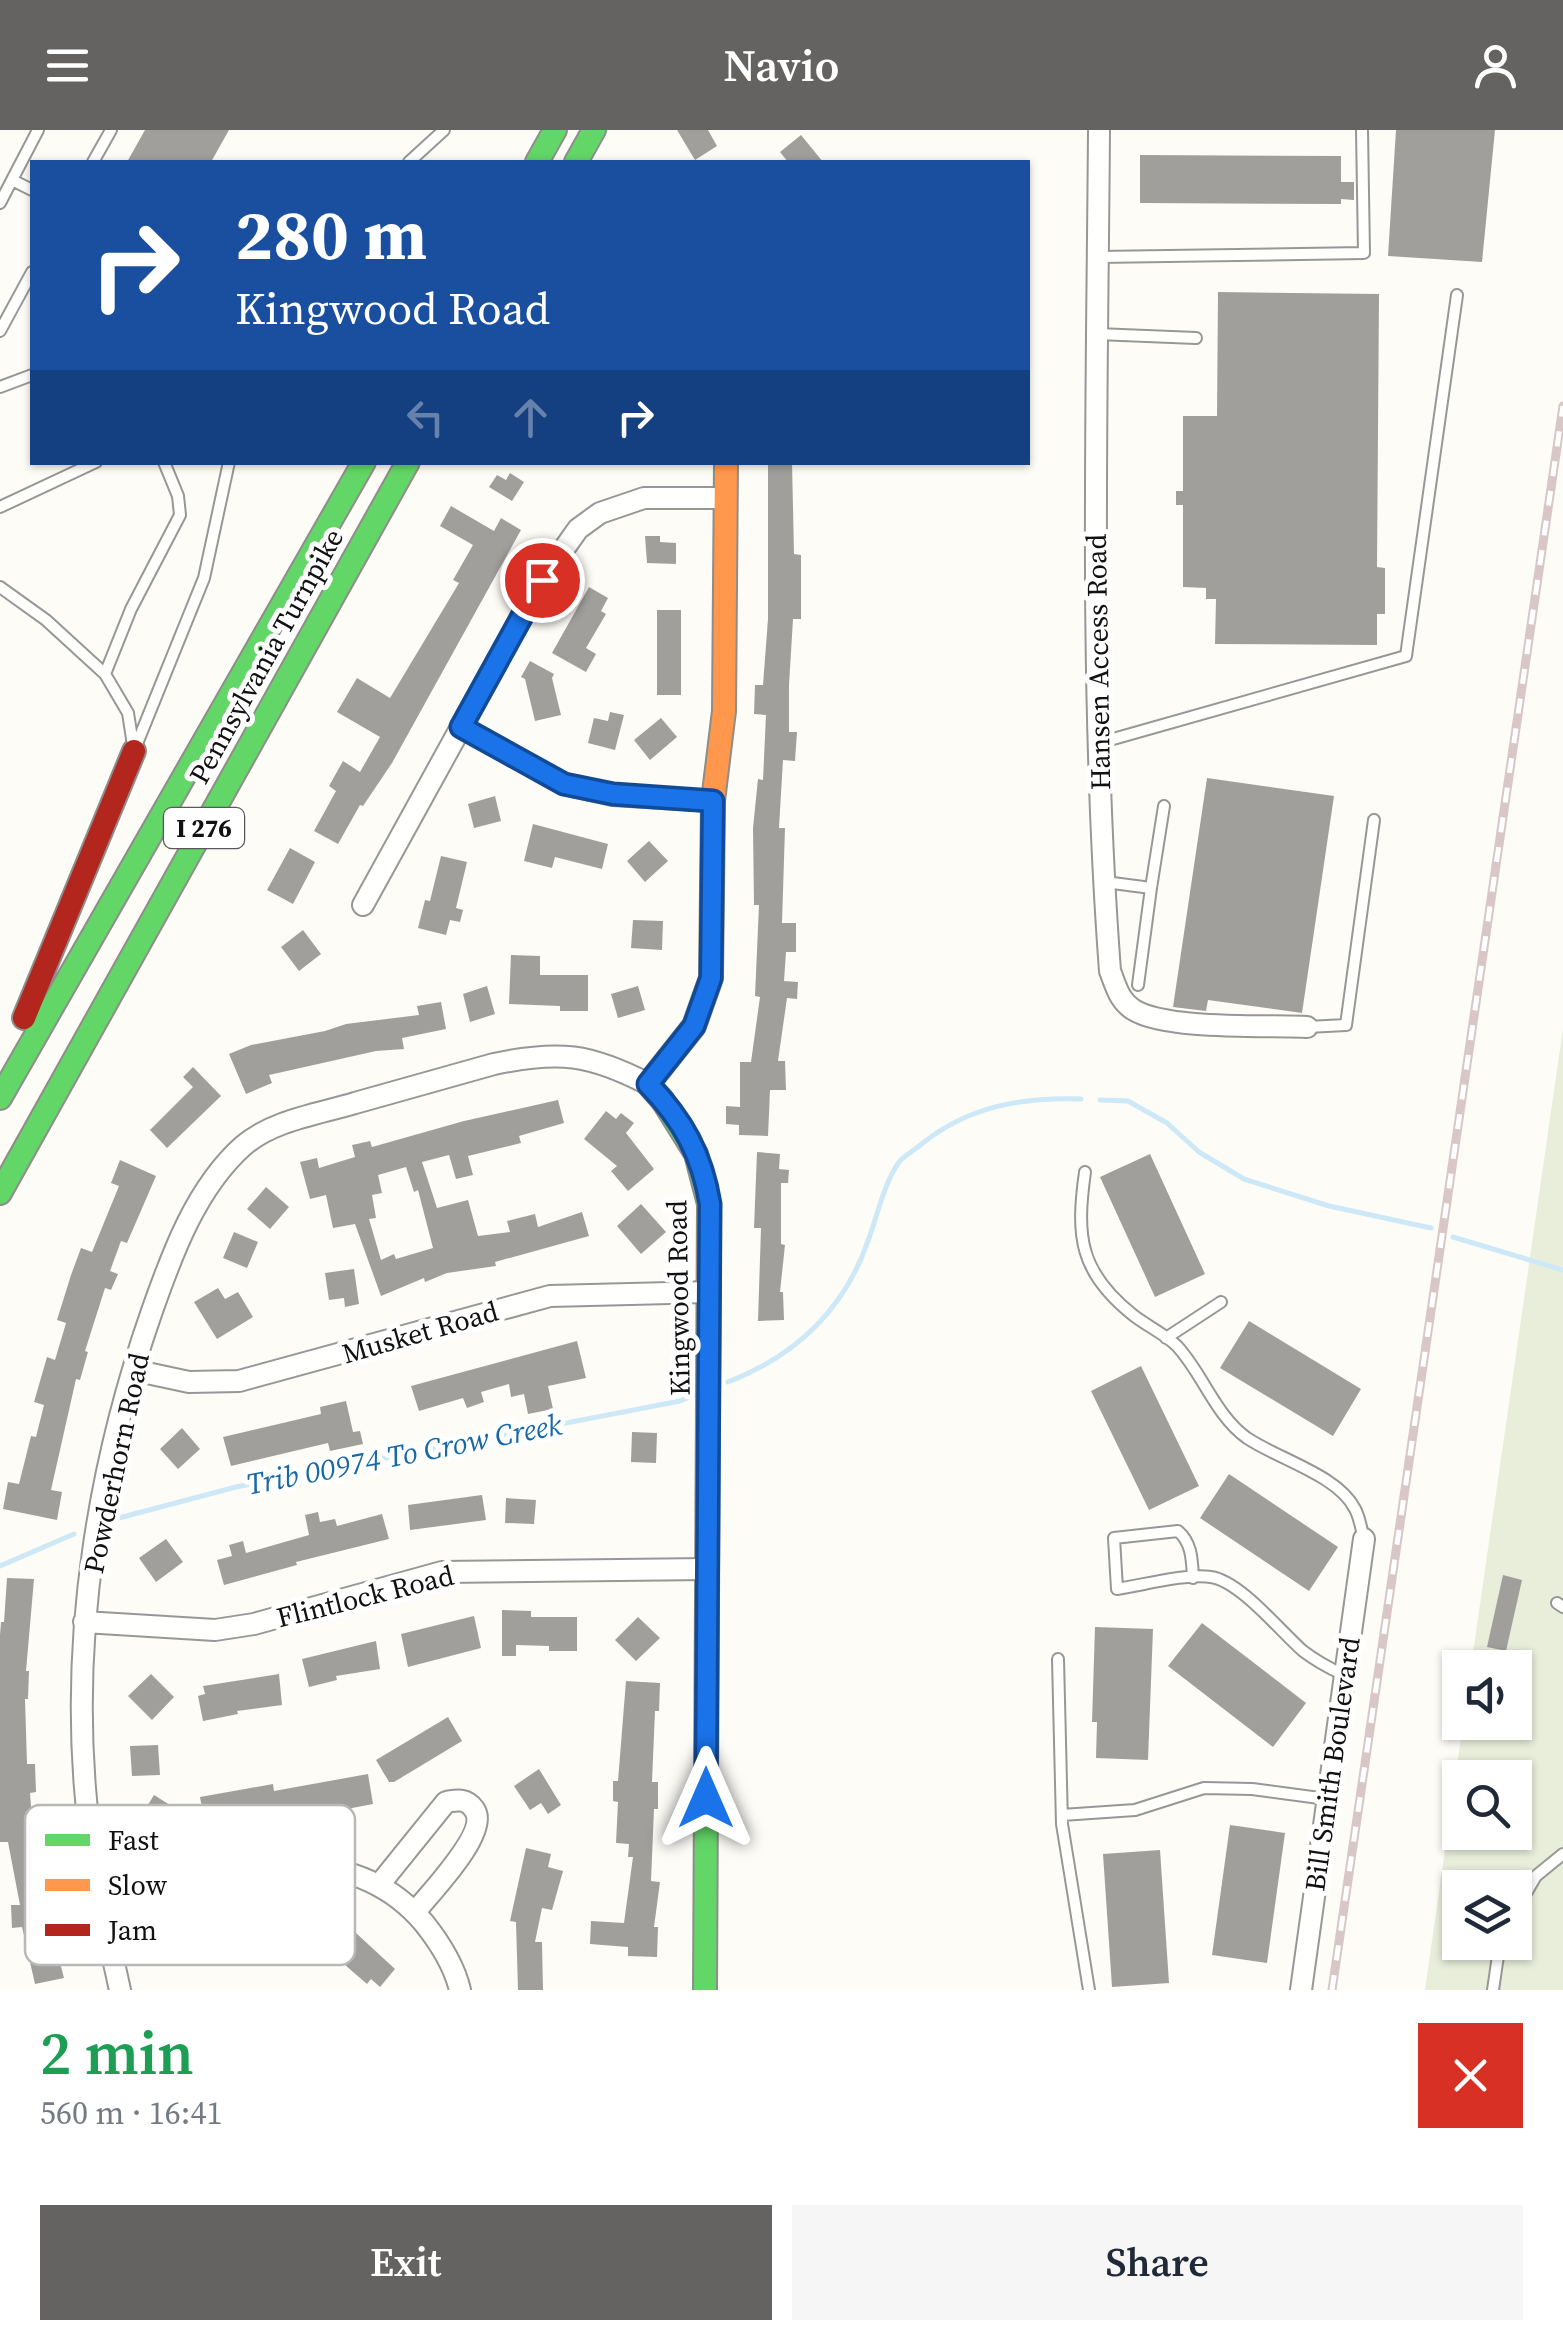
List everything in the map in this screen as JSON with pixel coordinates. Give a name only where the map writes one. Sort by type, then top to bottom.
[{"type":"main road","points":[[538,160],[556,130]]},
{"type":"main road","points":[[577,160],[594,130]]},
{"type":"main road","name":"Pennsylvania Turnpike","points":[[0,1098],[362,465]]},
{"type":"main road","name":"Pennsylvania Turnpike","points":[[0,1193],[406,465]]},
{"type":"main road","points":[[648,1084],[694,1026],[711,978],[713,801],[724,711],[726,465]]},
{"type":"main road","points":[[0,1071],[134,752]]},
{"type":"main road","name":"Kingwood Road","points":[[648,1084],[686,1130],[706,1177],[710,1204],[705,1990]]},
{"type":"street","name":"Hansen Access Road","points":[[1099,130],[1095,552],[1110,970],[1119,996],[1132,1009],[1151,1018],[1307,1027]]},
{"type":"street","points":[[363,905],[542,580],[578,530],[600,513],[644,498],[725,498]]},
{"type":"street","points":[[461,727],[564,784],[613,794],[713,801]]},
{"type":"street","name":"Powderhorn Road","points":[[87,1805],[82,1708],[84,1622],[115,1440],[156,1299],[190,1220],[226,1164],[245,1144],[287,1122],[522,1058],[572,1056],[598,1061],[648,1084]]},
{"type":"street","name":"Musket Road","points":[[133,1370],[189,1382],[240,1382],[550,1296],[710,1292]]},
{"type":"street","name":"Bill Smith Boulevard","points":[[1301,1990],[1364,1539]]},
{"type":"street","name":"Flintlock Road","points":[[84,1622],[194,1630],[233,1628],[442,1572],[708,1569]]},
{"type":"street","points":[[380,1886],[446,1802],[470,1803],[478,1815],[478,1828],[414,1912]]},
{"type":"street","points":[[355,1876],[380,1886],[414,1912],[446,1956],[460,1990]]},
{"type":"street","name":"Powderhorn Road","points":[[114,1965],[120,1990]]},
{"type":"lane","points":[[0,203],[38,130]]},
{"type":"lane","points":[[94,160],[111,130]]},
{"type":"lane","points":[[411,160],[444,130]]},
{"type":"lane","points":[[1098,257],[1364,253],[1362,130]]},
{"type":"lane","points":[[12,180],[30,189]]},
{"type":"lane","points":[[0,332],[30,276]]},
{"type":"lane","points":[[1100,743],[1406,656],[1456,295]]},
{"type":"lane","points":[[1097,334],[1196,338]]},
{"type":"lane","points":[[0,387],[30,376]]},
{"type":"lane","points":[[0,508],[90,465]]},
{"type":"lane","points":[[105,674],[131,608],[180,515],[178,496],[165,465]]},
{"type":"lane","points":[[134,752],[204,578],[227,465]]},
{"type":"lane","points":[[0,588],[46,620],[105,674],[128,713],[134,752]]},
{"type":"lane","points":[[1138,985],[1164,806]]},
{"type":"lane","points":[[1307,1027],[1346,1025],[1374,820]]},
{"type":"lane","points":[[1105,882],[1151,888]]},
{"type":"lane","points":[[1084,1172],[1079,1224],[1082,1244],[1090,1264],[1118,1302],[1166,1338],[1190,1362],[1220,1410],[1246,1437],[1346,1495],[1356,1510],[1364,1539]]},
{"type":"lane","points":[[1166,1338],[1221,1302]]},
{"type":"lane","points":[[1193,1578],[1191,1552],[1178,1530],[1114,1538],[1117,1589],[1207,1576],[1220,1579],[1257,1606],[1304,1652],[1345,1676]]},
{"type":"lane","points":[[1058,1659],[1062,1814],[1089,1990]]},
{"type":"lane","points":[[1062,1814],[1135,1810],[1204,1788],[1252,1789],[1328,1799]]},
{"type":"lane","points":[[1532,1883],[1563,1854]]},
{"type":"lane","points":[[1493,1990],[1497,1960]]},
{"type":"green space","points":[[1563,1028],[1563,1990],[1425,1990],[1442,1871],[1442,1960],[1532,1960],[1532,1870],[1442,1870],[1445,1850],[1532,1850],[1532,1760],[1458,1760],[1461,1740],[1532,1740],[1532,1650],[1473,1650]]},
{"type":"building","points":[[145,130],[229,130],[212,160],[128,160]]},
{"type":"building","points":[[677,130],[708,130],[717,146],[695,160]]},
{"type":"building","points":[[1396,130],[1495,130],[1482,262],[1388,256]]},
{"type":"building","points":[[801,135],[821,160],[786,160],[780,152]]},
{"type":"building","points":[[1140,155],[1341,156],[1341,182],[1354,182],[1354,200],[1341,199],[1341,204],[1140,203]]},
{"type":"building","points":[[1218,292],[1379,294],[1377,567],[1385,568],[1385,614],[1377,614],[1377,645],[1215,644],[1216,599],[1206,599],[1206,588],[1183,587],[1183,505],[1176,505],[1176,491],[1183,491],[1183,416],[1217,416]]},
{"type":"building","points":[[768,465],[792,465],[794,554],[801,555],[801,619],[793,619],[789,732],[797,732],[795,761],[783,760],[779,828],[785,828],[782,923],[796,923],[796,952],[786,952],[784,981],[798,982],[797,999],[787,998],[778,1061],[785,1061],[786,1090],[770,1090],[768,1136],[739,1135],[739,1125],[726,1124],[726,1106],[740,1107],[740,1062],[751,1062],[760,997],[755,996],[759,905],[754,905],[753,828],[758,779],[763,780],[766,715],[754,714],[755,685],[763,685],[768,619]]},
{"type":"building","points":[[510,473],[524,482],[512,501],[489,487],[497,475],[506,480]]},
{"type":"building","points":[[451,506],[494,531],[501,518],[521,530],[392,763],[360,805],[338,844],[314,831],[336,791],[329,786],[343,761],[360,772],[380,737],[337,712],[357,678],[390,698],[459,583],[453,580],[473,545],[440,526]]},
{"type":"building","points":[[645,536],[660,536],[660,542],[676,543],[676,564],[647,563]]},
{"type":"building","points":[[589,587],[608,598],[601,611],[606,614],[586,648],[596,654],[586,672],[552,653]]},
{"type":"building","points":[[657,610],[681,610],[681,695],[657,695]]},
{"type":"building","points":[[530,661],[554,674],[561,715],[535,721],[525,679],[521,677]]},
{"type":"building","points":[[610,712],[624,715],[615,750],[588,743],[594,718],[608,721]]},
{"type":"building","points":[[661,718],[677,737],[650,760],[634,740]]},
{"type":"building","points":[[1207,778],[1334,796],[1302,1013],[1208,1000],[1206,1011],[1173,1007]]},
{"type":"building","points":[[495,796],[501,821],[474,828],[468,804]]},
{"type":"building","points":[[533,824],[608,844],[602,869],[555,857],[552,868],[524,861]]},
{"type":"building","points":[[649,841],[668,861],[645,882],[627,861]]},
{"type":"building","points":[[290,848],[315,862],[293,904],[267,890]]},
{"type":"building","points":[[441,856],[467,862],[456,908],[463,910],[460,922],[450,920],[446,935],[418,928],[425,900],[430,901]]},
{"type":"building","points":[[633,920],[663,921],[662,950],[631,948]]},
{"type":"building","points":[[303,930],[321,954],[299,971],[281,947]]},
{"type":"building","points":[[511,955],[540,956],[540,975],[588,975],[588,1011],[509,1004]]},
{"type":"building","points":[[487,986],[495,1014],[470,1022],[463,994]]},
{"type":"building","points":[[638,986],[645,1010],[618,1018],[611,994]]},
{"type":"building","points":[[441,1002],[446,1029],[402,1038],[404,1049],[376,1051],[269,1075],[272,1083],[246,1094],[229,1054],[251,1045],[346,1024],[419,1015],[417,1006]]},
{"type":"building","points":[[193,1067],[221,1096],[167,1148],[150,1130],[193,1087],[183,1077]]},
{"type":"building","points":[[558,1100],[564,1123],[519,1136],[521,1143],[468,1156],[473,1175],[456,1179],[449,1155],[422,1162],[437,1208],[468,1200],[478,1236],[510,1232],[507,1221],[535,1214],[538,1227],[582,1212],[589,1236],[495,1262],[496,1266],[447,1273],[425,1282],[424,1278],[381,1296],[355,1224],[333,1228],[326,1195],[310,1199],[300,1162],[317,1158],[319,1168],[355,1157],[352,1145],[370,1141],[372,1147]],"holes":[[[406,1167],[414,1192],[418,1190],[433,1248],[381,1260],[369,1219],[376,1218],[372,1195],[382,1193],[378,1175]]]},
{"type":"building","points":[[606,1111],[616,1119],[621,1113],[634,1123],[626,1133],[654,1169],[628,1191],[611,1171],[617,1166],[584,1139]]},
{"type":"building","points":[[757,1152],[780,1154],[779,1169],[789,1170],[788,1183],[781,1183],[781,1244],[785,1245],[780,1292],[784,1320],[758,1321],[761,1228],[754,1228]]},
{"type":"building","points":[[1150,1154],[1205,1274],[1155,1297],[1100,1177]]},
{"type":"building","points":[[120,1160],[156,1176],[127,1243],[121,1241],[110,1271],[118,1274],[111,1290],[105,1288],[80,1380],[76,1379],[51,1490],[62,1492],[57,1520],[3,1509],[8,1482],[19,1484],[31,1436],[36,1437],[44,1405],[34,1402],[47,1357],[55,1360],[66,1323],[57,1320],[71,1275],[81,1248],[92,1252],[119,1186],[111,1183]]},
{"type":"building","points":[[266,1187],[289,1207],[270,1229],[247,1209]]},
{"type":"building","points":[[641,1204],[666,1232],[641,1254],[617,1226]]},
{"type":"building","points":[[234,1232],[258,1242],[247,1268],[223,1258]]},
{"type":"building","points":[[354,1269],[359,1304],[345,1307],[344,1298],[329,1300],[325,1273]]},
{"type":"building","points":[[218,1288],[225,1299],[238,1292],[253,1317],[217,1339],[194,1302]]},
{"type":"building","points":[[1249,1321],[1361,1389],[1333,1436],[1220,1368]]},
{"type":"building","points":[[577,1341],[586,1378],[548,1386],[553,1409],[528,1414],[524,1394],[511,1397],[509,1384],[481,1392],[484,1402],[467,1408],[463,1398],[419,1411],[411,1386]]},
{"type":"building","points":[[1141,1366],[1199,1486],[1149,1510],[1091,1391]]},
{"type":"building","points":[[346,1401],[353,1432],[360,1431],[363,1444],[330,1451],[328,1443],[231,1466],[223,1437],[321,1414],[320,1407]]},
{"type":"building","points":[[182,1428],[200,1449],[178,1469],[160,1449]]},
{"type":"building","points":[[632,1432],[657,1433],[656,1463],[631,1462]]},
{"type":"building","points":[[1229,1474],[1338,1547],[1309,1591],[1200,1518]]},
{"type":"building","points":[[482,1495],[486,1520],[410,1530],[408,1505]]},
{"type":"building","points":[[506,1498],[536,1500],[534,1524],[505,1523]]},
{"type":"building","points":[[318,1512],[320,1522],[335,1519],[337,1526],[382,1514],[389,1539],[224,1585],[217,1560],[232,1556],[229,1545],[243,1541],[246,1553],[309,1535],[305,1515]]},
{"type":"building","points":[[166,1539],[183,1562],[156,1582],[139,1558]]},
{"type":"building","points":[[1503,1575],[1522,1580],[1506,1650],[1487,1647]]},
{"type":"building","points":[[7,1578],[34,1579],[25,1699],[27,1764],[35,1764],[36,1792],[30,1793],[31,1805],[25,1805],[25,1940],[22,1927],[12,1928],[11,1905],[20,1905],[8,1842],[0,1842],[0,1635]]},
{"type":"building","points":[[502,1610],[531,1611],[531,1617],[577,1617],[577,1651],[516,1645],[516,1656],[502,1656]]},
{"type":"building","points":[[474,1616],[481,1648],[408,1667],[401,1634]]},
{"type":"building","points":[[638,1617],[660,1638],[636,1661],[615,1640]]},
{"type":"building","points":[[1202,1623],[1306,1703],[1273,1747],[1168,1666]]},
{"type":"building","points":[[1095,1627],[1153,1629],[1148,1760],[1096,1758],[1097,1722],[1092,1722]]},
{"type":"building","points":[[376,1641],[380,1669],[336,1676],[337,1680],[309,1687],[302,1659]]},
{"type":"building","points":[[151,1674],[174,1697],[152,1720],[128,1696]]},
{"type":"building","points":[[279,1674],[282,1705],[237,1711],[238,1714],[203,1721],[198,1696],[205,1694],[203,1686]]},
{"type":"building","points":[[626,1681],[660,1683],[652,1782],[658,1782],[651,1881],[660,1882],[654,1927],[658,1927],[657,1957],[628,1956],[628,1947],[590,1944],[591,1921],[624,1923],[633,1857],[628,1857],[629,1844],[616,1843],[618,1802],[613,1801],[613,1781],[618,1781]]},
{"type":"building","points":[[448,1717],[462,1741],[389,1782],[376,1760]]},
{"type":"building","points":[[158,1745],[160,1775],[132,1776],[130,1746]]},
{"type":"building","points":[[539,1769],[561,1805],[548,1814],[541,1803],[530,1810],[514,1786]]},
{"type":"building","points":[[368,1774],[373,1804],[355,1807],[201,1805],[200,1797],[273,1784],[274,1791]]},
{"type":"building","points":[[154,1795],[170,1805],[148,1805]]},
{"type":"building","points":[[1230,1825],[1285,1833],[1267,1963],[1212,1955]]},
{"type":"building","points":[[526,1848],[551,1854],[548,1867],[563,1871],[552,1910],[542,1908],[535,1942],[542,1942],[543,1990],[518,1990],[516,1922],[510,1921]]},
{"type":"building","points":[[1160,1850],[1169,1983],[1112,1987],[1103,1854]]},
{"type":"building","points":[[355,1932],[395,1969],[380,1987],[371,1979],[367,1984],[345,1965],[355,1965]]},
{"type":"building","points":[[31,1965],[61,1965],[64,1978],[35,1984]]},
{"type":"waterway","name":"Trib 00974 To Crow Creek","points":[[728,1382],[775,1359],[831,1309],[858,1266],[889,1180],[904,1157],[941,1130],[978,1112],[1018,1102],[1081,1099]]},
{"type":"waterway","name":"Trib 00974 To Crow Creek","points":[[1100,1100],[1128,1101],[1167,1123],[1199,1152],[1244,1179],[1329,1206],[1431,1228]]},
{"type":"waterway","name":"Trib 00974 To Crow Creek","points":[[1453,1237],[1563,1270]]},
{"type":"waterway","name":"Trib 00974 To Crow Creek","points":[[115,1519],[236,1487],[680,1401],[694,1395]]},
{"type":"waterway","name":"Trib 00974 To Crow Creek","points":[[0,1566],[74,1534]]},
{"type":"railway","points":[[1332,1990],[1563,406]]},
{"type":"traffic: fast","points":[[538,160],[555,130]]},
{"type":"traffic: fast","points":[[577,160],[594,130]]},
{"type":"traffic: fast","points":[[0,1098],[362,465]]},
{"type":"traffic: fast","points":[[0,1193],[406,465]]},
{"type":"traffic: fast","points":[[663,1101],[696,1154],[709,1204],[705,1990]]},
{"type":"traffic: slow","points":[[663,1101],[648,1084],[694,1026],[711,978],[713,801],[724,711],[726,465]]},
{"type":"traffic: jam","points":[[24,1018],[134,751]]},
{"type":"route","points":[[542,580],[461,727],[564,784],[613,794],[713,801],[711,978],[694,1026],[648,1084],[671,1108],[698,1153],[710,1204],[706,1798]]}]
